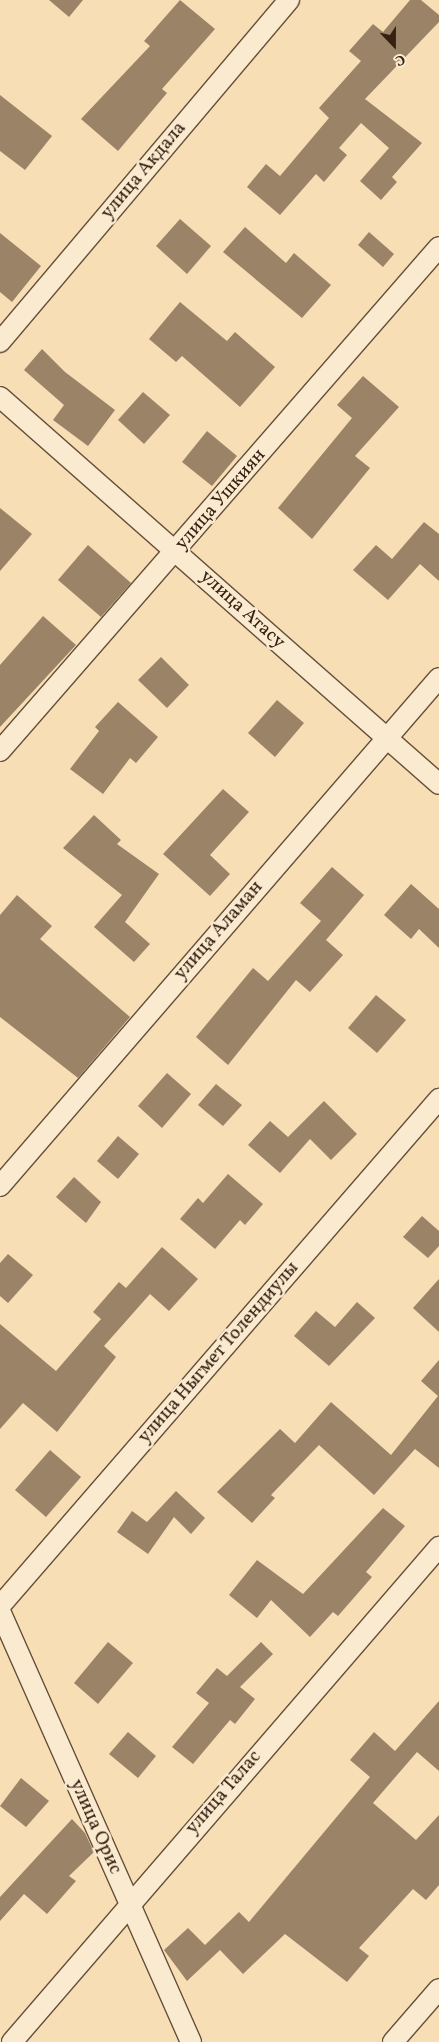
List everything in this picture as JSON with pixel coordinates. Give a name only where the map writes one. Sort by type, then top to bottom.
[{"type":"street","name":"улица Акдала","points":[[0,342],[289,0]]},
{"type":"street","name":"улица Ушкиян","points":[[0,751],[176,552],[439,247]]},
{"type":"street","name":"улица Атасу","points":[[0,396],[439,784]]},
{"type":"street","name":"улица Аламан","points":[[0,1186],[439,678]]},
{"type":"street","name":"улица Ныгмет Толендиулы","points":[[0,1606],[439,1099]]},
{"type":"street","name":"улица Талас","points":[[12,2042],[129,1903],[439,1547]]},
{"type":"street","name":"улица Орис","points":[[0,1611],[191,2042]]},
{"type":"street","points":[[393,2042],[439,1989]]},
{"type":"building","points":[[49,0],[83,0],[69,17]]},
{"type":"building","points":[[180,0],[215,29],[162,89],[167,93],[118,151],[81,119],[150,46],[144,41]]},
{"type":"building","points":[[410,0],[421,0],[439,15],[439,22],[365,99],[422,143],[392,177],[397,182],[381,200],[360,181],[389,148],[361,123],[339,148],[347,155],[324,182],[316,174],[280,215],[247,187],[266,164],[280,176],[329,118],[319,108],[361,61],[349,51],[373,24],[383,32]]},
{"type":"building","points":[[0,95],[52,136],[25,170],[0,151]]},
{"type":"building","points":[[180,219],[211,246],[187,274],[156,246]]},
{"type":"building","points":[[245,227],[286,263],[294,253],[331,285],[302,318],[223,252]]},
{"type":"building","points":[[369,232],[394,254],[383,267],[358,245]]},
{"type":"building","points":[[0,233],[41,266],[12,302],[0,292]]},
{"type":"building","points":[[180,302],[227,341],[235,332],[275,367],[240,407],[182,356],[176,362],[149,339]]},
{"type":"building","points":[[42,349],[65,372],[115,410],[88,446],[53,420],[64,405],[24,370]]},
{"type":"building","points":[[363,376],[399,407],[355,456],[370,468],[312,539],[278,508],[352,418],[337,405]]},
{"type":"building","points":[[143,392],[170,415],[144,444],[118,420]]},
{"type":"building","points":[[207,431],[237,456],[212,486],[182,462]]},
{"type":"building","points":[[0,508],[32,534],[0,571]]},
{"type":"building","points":[[424,522],[439,534],[439,581],[420,564],[388,600],[353,570],[376,545],[392,559]]},
{"type":"building","points":[[88,545],[131,583],[101,617],[58,580]]},
{"type":"building","points":[[43,616],[76,645],[0,727],[0,665]]},
{"type":"building","points":[[161,657],[189,685],[167,708],[138,680]]},
{"type":"building","points":[[277,700],[304,723],[275,757],[248,733]]},
{"type":"building","points":[[118,702],[158,737],[136,763],[130,758],[103,794],[70,769],[99,731],[95,727]]},
{"type":"building","points":[[223,789],[249,812],[210,855],[230,874],[210,896],[163,854]]},
{"type":"building","points":[[94,815],[121,840],[117,844],[159,874],[125,922],[150,944],[134,962],[94,927],[122,895],[63,848]]},
{"type":"building","points":[[332,867],[364,895],[326,940],[343,955],[310,992],[296,980],[228,1065],[196,1037],[253,968],[268,981],[321,921],[300,903]]},
{"type":"building","points":[[411,884],[439,909],[439,948],[419,929],[411,939],[384,915]]},
{"type":"building","points":[[17,895],[52,926],[40,939],[130,1017],[78,1078],[0,1017],[0,915]]},
{"type":"building","points":[[376,995],[406,1020],[377,1053],[348,1028]]},
{"type":"building","points":[[167,1073],[191,1094],[162,1128],[138,1106]]},
{"type":"building","points":[[216,1084],[242,1105],[223,1126],[198,1105]]},
{"type":"building","points":[[324,1101],[357,1134],[331,1160],[310,1139],[280,1173],[248,1145],[270,1121],[288,1137]]},
{"type":"building","points":[[118,1136],[139,1154],[118,1179],[97,1161]]},
{"type":"building","points":[[228,1174],[263,1204],[245,1225],[240,1220],[215,1249],[180,1219],[198,1198],[203,1203]]},
{"type":"building","points":[[74,1177],[101,1202],[86,1223],[56,1197]]},
{"type":"building","points":[[422,1216],[439,1231],[439,1246],[428,1258],[403,1237]]},
{"type":"building","points":[[162,1247],[198,1279],[169,1311],[150,1294],[104,1346],[116,1357],[57,1432],[23,1403],[0,1429],[0,1324],[56,1371],[101,1319],[93,1312],[119,1282],[126,1288]]},
{"type":"building","points":[[8,1254],[33,1275],[8,1303],[0,1296],[0,1263]]},
{"type":"building","points":[[439,1279],[439,1332],[413,1308]]},
{"type":"building","points":[[357,1302],[375,1318],[329,1366],[294,1336],[316,1311],[335,1327]]},
{"type":"building","points":[[439,1360],[439,1468],[415,1449],[374,1495],[319,1445],[271,1495],[275,1498],[252,1523],[217,1492],[280,1429],[295,1443],[331,1402],[391,1455],[438,1396],[421,1381]]},
{"type":"building","points":[[50,1450],[81,1477],[46,1517],[15,1490]]},
{"type":"building","points":[[176,1491],[205,1518],[191,1534],[174,1517],[148,1554],[117,1532],[132,1511],[147,1522]]},
{"type":"building","points":[[383,1508],[405,1526],[366,1572],[372,1577],[338,1616],[333,1612],[310,1637],[271,1600],[257,1618],[229,1595],[257,1560],[303,1594]]},
{"type":"building","points":[[108,1642],[133,1663],[98,1704],[74,1683]]},
{"type":"building","points":[[261,1642],[273,1654],[240,1687],[255,1699],[235,1724],[230,1720],[193,1764],[172,1747],[209,1703],[196,1693],[217,1668],[227,1676]]},
{"type":"building","points":[[439,1701],[439,1771],[417,1752],[373,1803],[416,1840],[439,1815],[439,1885],[426,1900],[413,1889],[359,1948],[369,1956],[347,1982],[285,1934],[243,1974],[220,1950],[187,1981],[164,1950],[188,1928],[205,1945],[239,1912],[249,1922],[370,1777],[350,1760],[374,1732],[395,1751]]},
{"type":"building","points":[[128,1732],[156,1756],[138,1778],[109,1754]]},
{"type":"building","points":[[21,1778],[49,1801],[26,1827],[0,1806]]},
{"type":"building","points":[[72,1819],[85,1833],[94,1852],[69,1876],[76,1881],[47,1914],[24,1894],[0,1921],[0,1897]]}]
